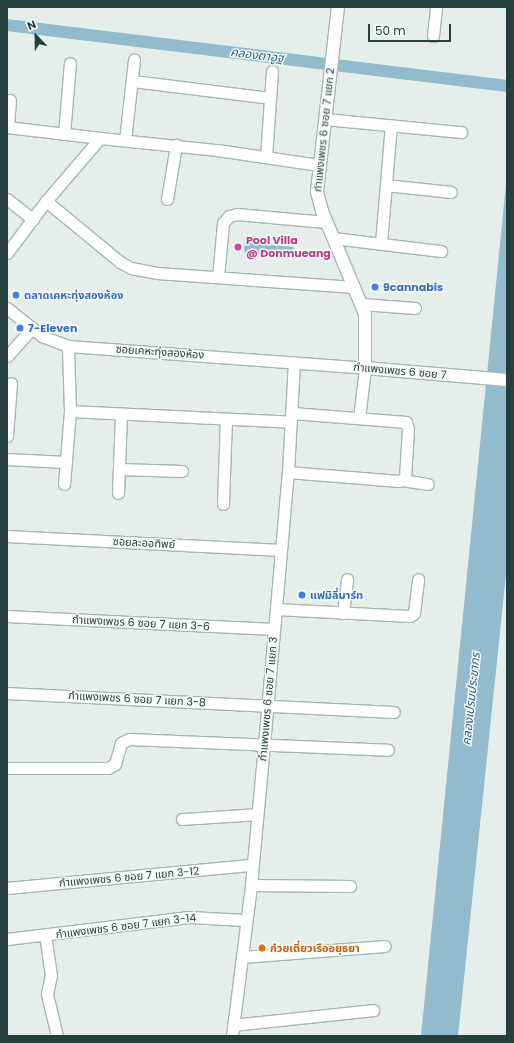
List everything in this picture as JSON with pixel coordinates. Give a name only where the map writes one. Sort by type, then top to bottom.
[{"type":"street","name":"กำแพงเพชร 6 ซอย 7 แยก 2","points":[[338,7],[317,192],[326,222],[362,304],[365,320],[365,368]]},
{"type":"street","points":[[433,36],[436,7]]},
{"type":"street","points":[[125,140],[134,60]]},
{"type":"street","points":[[64,134],[70,63]]},
{"type":"street","points":[[266,157],[272,71]]},
{"type":"street","points":[[132,81],[270,98]]},
{"type":"street","points":[[10,100],[7,127],[176,145],[266,157],[319,166]]},
{"type":"street","points":[[325,119],[461,132]]},
{"type":"street","points":[[380,243],[391,125]]},
{"type":"street","points":[[7,253],[46,201],[100,138]]},
{"type":"street","points":[[167,199],[176,145]]},
{"type":"street","points":[[386,185],[451,192]]},
{"type":"street","points":[[7,199],[33,219]]},
{"type":"street","points":[[46,201],[120,262],[131,268],[157,273],[354,287]]},
{"type":"street","points":[[218,277],[224,223],[229,216],[237,214],[326,222]]},
{"type":"street","points":[[333,238],[441,251]]},
{"type":"street","points":[[362,304],[415,308]]},
{"type":"street","points":[[7,308],[31,328],[7,356]]},
{"type":"street","name":"ซอยเคหะทุ่งสองห้อง","points":[[31,328],[53,342],[68,346],[294,362]]},
{"type":"street","points":[[64,484],[70,411],[68,346]]},
{"type":"street","name":"กำแพงเพชร 6 ซอย 7","points":[[294,362],[507,380]]},
{"type":"street","name":"กำแพงเพชร 6 ซอย 7 แยก 3","points":[[233,1031],[258,814],[288,472],[294,362]]},
{"type":"street","points":[[359,418],[365,368]]},
{"type":"street","points":[[7,436],[11,383]]},
{"type":"street","points":[[70,411],[226,419],[291,417],[359,418],[406,422],[408,429],[405,478],[402,480]]},
{"type":"street","points":[[118,493],[121,414]]},
{"type":"street","points":[[222,504],[226,419]]},
{"type":"street","points":[[7,459],[66,462]]},
{"type":"street","points":[[119,469],[182,472]]},
{"type":"street","points":[[288,472],[402,480],[428,484]]},
{"type":"street","name":"ซอยละออทิพย์","points":[[7,536],[281,550]]},
{"type":"street","points":[[343,613],[347,579]]},
{"type":"street","points":[[276,609],[410,616],[414,613],[418,579]]},
{"type":"street","name":"กำแพงเพชร 6 ซอย 7 แยก 3-6","points":[[7,616],[274,629]]},
{"type":"street","name":"กำแพงเพชร 6 ซอย 7 แยก 3-8","points":[[7,693],[267,704],[394,712]]},
{"type":"street","points":[[7,768],[108,768],[115,764],[121,742],[129,740],[388,750]]},
{"type":"street","points":[[182,819],[258,814]]},
{"type":"street","name":"กำแพงเพชร 6 ซอย 7 แยก 3-12","points":[[7,888],[252,865]]},
{"type":"street","points":[[251,884],[350,886]]},
{"type":"street","name":"กำแพงเพชร 6 ซอย 7 แยก 3-14","points":[[7,939],[189,917],[245,920]]},
{"type":"street","points":[[45,935],[50,976],[47,994],[56,1036]]},
{"type":"street","points":[[242,957],[385,946]]},
{"type":"street","points":[[233,1031],[373,1010]]},
{"type":"water","name":"คลองเปรมประชากร","points":[[507,174],[507,565],[458,1036],[421,1036]]},
{"type":"water","points":[[245,242],[294,247],[293,257],[244,252]]},
{"type":"waterway","name":"คลองตาอูฐ","points":[[7,25],[507,86]]},
{"type":"place","name":"Pool Villa @ Donmueang","points":[[238,247]]},
{"type":"place","name":"9cannabis","points":[[375,287]]},
{"type":"place","name":"ตลาดเคหะทุ่งสองห้อง","points":[[16,295]]},
{"type":"place","name":"7-Eleven","points":[[20,328]]},
{"type":"place","name":"แฟมิลี่มาร์ท","points":[[302,595]]},
{"type":"place","name":"ก๋วยเตี๋ยวเรืออยุธยา","points":[[262,948]]}]
